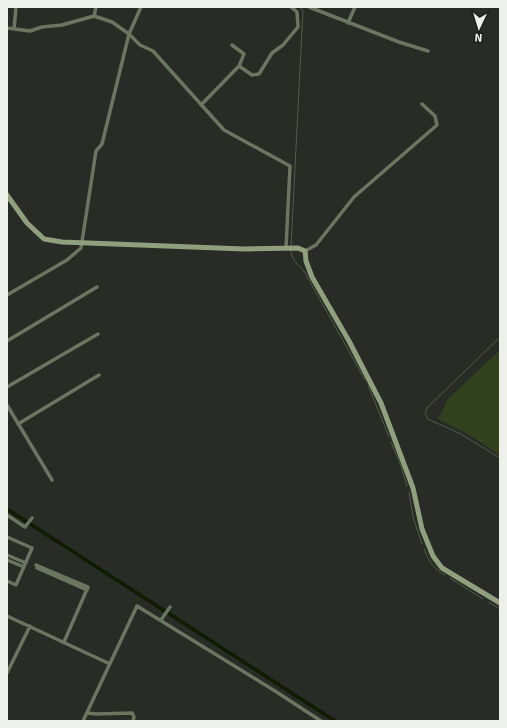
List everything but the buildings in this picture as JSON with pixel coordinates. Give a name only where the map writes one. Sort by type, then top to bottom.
[{"type":"street","points":[[14,29],[16,7]]},
{"type":"street","points":[[94,16],[96,7]]},
{"type":"street","points":[[7,295],[67,260],[81,248],[96,150],[102,144],[129,34],[141,7]]},
{"type":"street","points":[[239,66],[252,74],[259,74],[272,53],[283,45],[298,27],[297,12],[291,7]]},
{"type":"street","points":[[309,7],[399,42],[428,50]]},
{"type":"street","points":[[348,23],[355,7]]},
{"type":"street","points":[[7,28],[30,31],[42,27],[62,25],[94,16],[112,22],[129,34],[140,45],[153,51],[224,130],[290,166],[289,248]]},
{"type":"street","points":[[201,105],[239,66],[244,54],[232,45]]},
{"type":"street","points":[[305,251],[316,245],[354,197],[437,125],[436,116],[422,104]]},
{"type":"street","points":[[7,195],[27,223],[44,239],[62,242],[237,249],[298,248],[305,251]]},
{"type":"street","points":[[305,251],[306,261],[312,277],[349,341],[381,403],[413,488],[422,529],[432,556],[442,568],[500,603]]},
{"type":"street","points":[[7,341],[97,287]]},
{"type":"street","points":[[7,386],[98,334]]},
{"type":"street","points":[[18,424],[99,375]]},
{"type":"street","points":[[7,405],[52,480]]},
{"type":"street","points":[[7,515],[25,527],[32,518]]},
{"type":"street","points":[[7,537],[32,548],[16,585],[7,581]]},
{"type":"street","points":[[7,555],[26,562]]},
{"type":"street","points":[[7,560],[24,567]]},
{"type":"street","points":[[37,566],[88,587],[64,642]]},
{"type":"street","points":[[83,721],[137,606],[321,721]]},
{"type":"street","points":[[161,620],[170,607]]},
{"type":"street","points":[[7,616],[110,664]]},
{"type":"street","points":[[7,671],[30,626]]},
{"type":"street","points":[[87,713],[132,713],[134,717],[133,721]]},
{"type":"green space","points":[[500,350],[500,455],[466,433],[438,419],[448,399]]},
{"type":"waterway","points":[[291,246],[303,10],[299,7]]},
{"type":"waterway","points":[[291,249],[293,259],[304,271],[365,380]]},
{"type":"waterway","points":[[500,337],[427,408],[425,414],[428,419],[461,434],[500,458]]},
{"type":"waterway","points":[[368,385],[389,437]]},
{"type":"waterway","points":[[391,442],[407,486]]},
{"type":"waterway","points":[[409,492],[413,517],[422,544]]},
{"type":"waterway","points":[[7,509],[335,721]]},
{"type":"waterway","points":[[424,549],[432,565],[445,575]]},
{"type":"waterway","points":[[450,578],[483,599]]},
{"type":"waterway","points":[[488,602],[500,609]]}]
